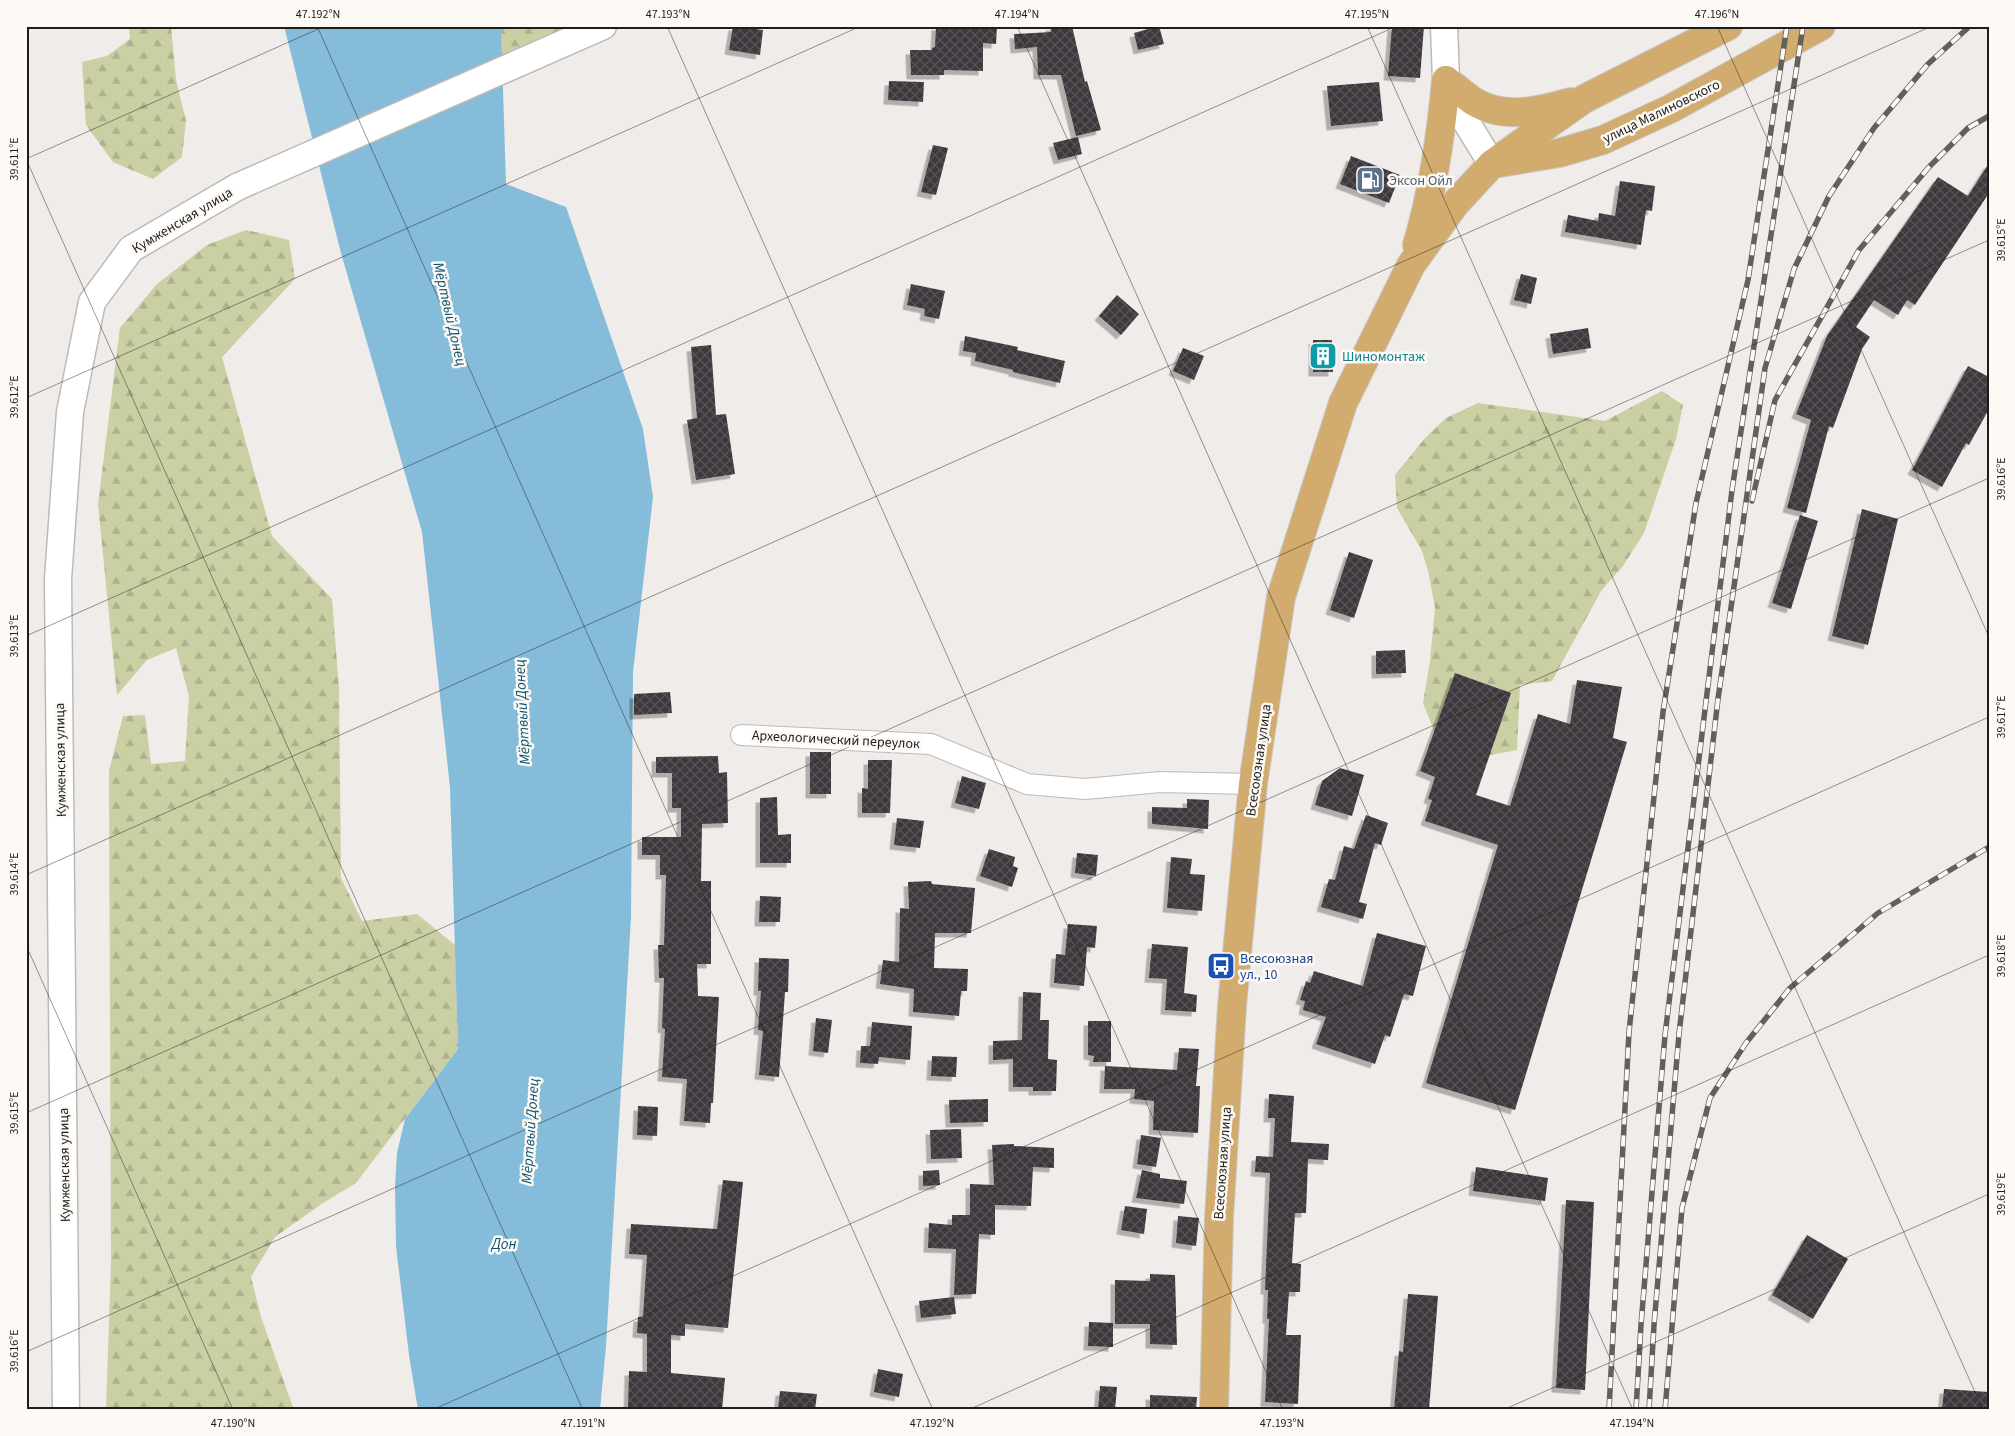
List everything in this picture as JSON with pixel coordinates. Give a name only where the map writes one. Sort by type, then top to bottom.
[{"type":"highway","points":[[1492,164],[1584,99],[1728,26]]},
{"type":"highway","name":"улица Малиновского","points":[[1492,164],[1559,153],[1603,140],[1672,108],[1821,26]]},
{"type":"highway","points":[[1446,80],[1474,101],[1492,110],[1513,113],[1546,109],[1584,99]]},
{"type":"highway","points":[[1411,265],[1429,204],[1446,80]]},
{"type":"highway","name":"Всесоюзная улица","points":[[1214,1410],[1219,1218],[1232,1006],[1253,784],[1281,597],[1343,403],[1411,265],[1455,204],[1492,164]]},
{"type":"street","name":"Кумженская улица","points":[[66,1410],[58,579],[70,412],[92,302],[131,249],[237,187],[602,26]]},
{"type":"street","points":[[1444,26],[1446,80],[1462,115],[1492,164]]},
{"type":"street","name":"Археологический переулок","points":[[741,735],[931,744],[1027,784],[1085,789],[1160,782],[1253,784]]},
{"type":"green space","points":[[129,26],[171,26],[176,80],[186,121],[182,157],[153,179],[113,162],[86,125],[82,62],[107,56],[130,39]]},
{"type":"green space","points":[[501,26],[603,26],[502,70]]},
{"type":"green space","points":[[246,230],[289,240],[295,279],[222,357],[272,536],[332,599],[339,689],[341,878],[362,921],[417,914],[455,945],[458,1049],[356,1183],[323,1203],[275,1237],[251,1277],[261,1317],[294,1410],[106,1410],[111,1263],[109,771],[123,716],[145,715],[151,764],[185,761],[189,696],[176,648],[147,660],[117,695],[98,504],[120,328],[157,284],[207,245]]},
{"type":"green space","points":[[1662,391],[1683,405],[1676,439],[1644,533],[1623,566],[1601,591],[1552,681],[1520,685],[1517,750],[1447,763],[1423,703],[1430,661],[1435,607],[1422,551],[1397,508],[1395,475],[1426,437],[1446,418],[1478,403],[1605,421]]},
{"type":"water","points":[[284,26],[501,26],[506,184],[566,207],[643,429],[653,497],[633,672],[631,917],[606,1346],[600,1410],[418,1410],[409,1355],[396,1246],[395,1186],[397,1153],[405,1119],[458,1049],[450,787],[422,532],[341,253]]},
{"type":"building","points":[[733,26],[763,30],[760,55],[729,50]]},
{"type":"building","points":[[936,26],[997,26],[996,44],[983,43],[983,71],[944,70],[944,75],[911,75],[910,50],[932,50],[935,47]]},
{"type":"building","points":[[1050,26],[1072,26],[1085,82],[1087,81],[1101,130],[1076,136],[1061,75],[1038,75],[1037,47],[1015,49],[1014,34],[1051,32]]},
{"type":"building","points":[[1159,26],[1164,44],[1138,50],[1134,33]]},
{"type":"building","points":[[1392,26],[1424,26],[1420,78],[1388,76]]},
{"type":"building","points":[[889,81],[924,82],[923,102],[888,100]]},
{"type":"building","points":[[1379,82],[1383,121],[1331,126],[1327,86]]},
{"type":"building","points":[[1078,137],[1082,154],[1058,160],[1053,143]]},
{"type":"building","points":[[933,145],[948,148],[936,195],[921,192]]},
{"type":"building","name":"Эксон Ойл","points":[[1351,156],[1400,175],[1389,203],[1340,184]]},
{"type":"building","points":[[1989,163],[1989,193],[1915,305],[1907,300],[1898,315],[1874,300],[1856,327],[1870,337],[1862,349],[1833,428],[1829,426],[1806,513],[1787,508],[1811,420],[1796,414],[1827,336],[1938,177],[1968,196]]},
{"type":"building","points":[[1620,181],[1655,186],[1652,211],[1646,210],[1641,245],[1565,232],[1568,215],[1598,221],[1599,213],[1615,216]]},
{"type":"building","points":[[1521,274],[1537,278],[1531,304],[1514,300]]},
{"type":"building","points":[[911,284],[945,291],[939,319],[924,316],[925,309],[907,305]]},
{"type":"building","points":[[1117,295],[1139,314],[1121,335],[1099,316]]},
{"type":"building","points":[[1588,328],[1591,348],[1553,354],[1550,334]]},
{"type":"building","points":[[965,336],[1018,347],[1017,350],[1065,361],[1060,383],[975,361],[976,353],[963,351]]},
{"type":"building","name":"Шиномонтаж","points":[[1313,340],[1332,340],[1333,372],[1313,372]]},
{"type":"building","points":[[711,345],[716,415],[726,414],[735,474],[696,480],[687,420],[697,418],[691,347]]},
{"type":"building","points":[[1183,348],[1204,356],[1194,380],[1173,371]]},
{"type":"building","points":[[1968,366],[1989,377],[1989,409],[1969,445],[1966,443],[1942,487],[1912,470]]},
{"type":"building","points":[[1862,509],[1898,519],[1868,645],[1832,636]]},
{"type":"building","points":[[1800,515],[1818,521],[1791,609],[1772,603]]},
{"type":"building","points":[[1349,552],[1373,560],[1354,618],[1330,610]]},
{"type":"building","points":[[1405,650],[1406,673],[1376,674],[1376,651]]},
{"type":"building","points":[[1455,673],[1511,693],[1476,795],[1510,806],[1538,714],[1570,724],[1577,680],[1622,687],[1613,738],[1627,742],[1515,1110],[1426,1083],[1498,845],[1425,821],[1432,800],[1428,799],[1435,777],[1420,771]]},
{"type":"building","points":[[670,692],[672,713],[634,715],[634,694]]},
{"type":"building","points":[[810,752],[831,752],[831,794],[810,794]]},
{"type":"building","points":[[718,756],[719,773],[727,772],[728,823],[702,824],[701,881],[711,881],[711,964],[697,964],[698,996],[719,997],[713,1103],[711,1103],[710,1123],[684,1121],[687,1079],[662,1077],[665,1029],[662,1028],[664,978],[659,978],[658,945],[664,945],[666,875],[660,875],[660,855],[642,855],[642,837],[681,837],[681,808],[672,808],[672,773],[656,773],[656,757]]},
{"type":"building","points":[[868,760],[892,760],[890,813],[862,813],[862,788],[868,789]]},
{"type":"building","points":[[1340,768],[1364,775],[1352,816],[1315,805],[1322,781]]},
{"type":"building","points":[[962,776],[986,783],[979,809],[955,803]]},
{"type":"building","points":[[777,797],[778,835],[791,834],[791,863],[760,863],[760,798]]},
{"type":"building","points":[[1187,799],[1209,800],[1208,829],[1152,824],[1152,807],[1187,808]]},
{"type":"building","points":[[1366,815],[1388,823],[1381,845],[1375,843],[1359,902],[1367,904],[1363,919],[1321,907],[1329,879],[1335,880],[1344,846],[1354,849]]},
{"type":"building","points":[[897,818],[924,821],[920,848],[894,845]]},
{"type":"building","points":[[989,849],[1015,857],[1013,866],[1018,868],[1012,887],[980,876]]},
{"type":"building","points":[[1077,853],[1098,855],[1096,876],[1075,873]]},
{"type":"building","points":[[1171,857],[1192,859],[1190,874],[1205,875],[1202,911],[1167,908]]},
{"type":"building","points":[[931,881],[932,884],[975,888],[971,933],[935,933],[934,968],[968,969],[967,991],[961,991],[959,1016],[913,1012],[914,989],[880,984],[883,960],[899,962],[900,908],[909,909],[908,882]]},
{"type":"building","points":[[760,896],[781,897],[780,922],[759,922]]},
{"type":"building","points":[[1068,924],[1097,926],[1095,948],[1087,947],[1084,986],[1054,983],[1056,954],[1065,955]]},
{"type":"building","points":[[1377,933],[1426,946],[1413,996],[1404,994],[1390,1037],[1385,1035],[1375,1064],[1316,1044],[1326,1017],[1303,1010],[1305,1001],[1300,1000],[1306,981],[1310,983],[1314,971],[1363,986]]},
{"type":"building","points":[[1152,944],[1188,947],[1184,993],[1197,995],[1196,1012],[1165,1010],[1167,979],[1149,978]]},
{"type":"building","points":[[759,958],[789,959],[788,992],[785,992],[779,1077],[759,1075],[763,1031],[758,1030],[761,991],[758,991]]},
{"type":"building","points":[[1023,992],[1041,993],[1040,1020],[1049,1020],[1048,1059],[1057,1060],[1056,1091],[1033,1091],[1033,1087],[1013,1087],[1013,1059],[993,1060],[993,1041],[1022,1040]]},
{"type":"building","points":[[816,1018],[832,1020],[828,1053],[813,1051]]},
{"type":"building","points":[[1088,1021],[1111,1021],[1111,1062],[1093,1062],[1094,1056],[1088,1055]]},
{"type":"building","points":[[872,1022],[912,1026],[910,1060],[879,1057],[878,1064],[860,1063],[861,1046],[870,1046]]},
{"type":"building","points":[[1179,1048],[1199,1049],[1196,1086],[1200,1086],[1198,1133],[1153,1130],[1154,1101],[1134,1099],[1135,1089],[1104,1089],[1105,1066],[1177,1070]]},
{"type":"building","points":[[932,1056],[957,1057],[956,1077],[931,1076]]},
{"type":"building","points":[[1269,1094],[1294,1096],[1291,1142],[1329,1144],[1328,1160],[1308,1159],[1306,1213],[1295,1213],[1292,1263],[1301,1264],[1300,1292],[1289,1292],[1286,1335],[1301,1335],[1298,1404],[1265,1402],[1269,1319],[1267,1319],[1268,1290],[1265,1290],[1270,1173],[1255,1172],[1256,1156],[1273,1157],[1275,1118],[1268,1118]]},
{"type":"building","points":[[988,1099],[988,1122],[950,1123],[949,1100]]},
{"type":"building","points":[[638,1106],[658,1107],[657,1136],[637,1135]]},
{"type":"building","points":[[961,1129],[962,1158],[931,1159],[930,1130]]},
{"type":"building","points":[[1141,1135],[1161,1138],[1156,1167],[1137,1164]]},
{"type":"building","points":[[1014,1144],[1014,1146],[1054,1148],[1054,1168],[1033,1167],[1031,1206],[995,1205],[995,1235],[979,1234],[976,1294],[954,1295],[956,1249],[928,1248],[929,1223],[952,1225],[952,1215],[970,1215],[970,1184],[994,1185],[992,1145]]},
{"type":"building","points":[[1476,1167],[1548,1178],[1545,1201],[1473,1191]]},
{"type":"building","points":[[939,1170],[940,1185],[923,1186],[923,1171]]},
{"type":"building","points":[[1142,1170],[1160,1174],[1160,1178],[1187,1181],[1184,1204],[1136,1198]]},
{"type":"building","points":[[723,1180],[743,1182],[728,1328],[685,1324],[685,1336],[671,1335],[671,1373],[725,1378],[722,1410],[628,1410],[629,1371],[647,1372],[647,1334],[637,1333],[638,1317],[643,1317],[647,1255],[629,1254],[631,1224],[717,1229]]},
{"type":"building","points":[[1566,1200],[1594,1202],[1585,1390],[1556,1388]]},
{"type":"building","points":[[1125,1206],[1147,1209],[1144,1234],[1121,1230]]},
{"type":"building","points":[[1178,1216],[1199,1218],[1196,1246],[1176,1243]]},
{"type":"building","points":[[1807,1235],[1848,1259],[1813,1319],[1772,1295]]},
{"type":"building","points":[[1150,1274],[1175,1275],[1177,1345],[1150,1344],[1150,1324],[1115,1324],[1115,1280],[1150,1281]]},
{"type":"building","points":[[1408,1294],[1438,1296],[1429,1410],[1394,1410],[1399,1351],[1403,1352]]},
{"type":"building","points":[[954,1297],[956,1314],[921,1318],[919,1301]]},
{"type":"building","points":[[1089,1322],[1113,1323],[1113,1347],[1088,1346]]},
{"type":"building","points":[[878,1369],[903,1374],[899,1397],[874,1392]]},
{"type":"building","points":[[1100,1386],[1117,1387],[1115,1410],[1098,1410]]},
{"type":"building","points":[[1944,1389],[1989,1392],[1989,1410],[1942,1410]]},
{"type":"building","points":[[780,1391],[817,1394],[815,1410],[778,1410]]},
{"type":"building","points":[[1150,1395],[1197,1397],[1196,1410],[1150,1410]]},
{"type":"railway","points":[[1609,1410],[1629,1032],[1663,712],[1696,503],[1748,280],[1787,26]]},
{"type":"railway","points":[[1636,1410],[1641,1325],[1665,1035],[1732,490],[1803,26]]},
{"type":"railway","points":[[1649,1410],[1654,1325],[1679,1034],[1718,699],[1765,368],[1794,269],[1829,196],[1874,128],[1928,64],[1970,26]]},
{"type":"railway","points":[[1752,501],[1775,400],[1859,250],[1929,167],[1968,128],[1989,116]]},
{"type":"railway","points":[[1665,1410],[1682,1208],[1710,1098],[1746,1043],[1790,988],[1878,913],[1989,847]]},
{"type":"place","name":"Эксон Ойл","points":[[1370,180]]},
{"type":"place","name":"Шиномонтаж","points":[[1323,356]]},
{"type":"place","name":"Всесоюзная ул., 10","points":[[1221,966]]},
{"type":"water label","name":"Мёртвый Донец","points":[[450,314]]},
{"type":"water label","name":"Мёртвый Донец","points":[[522,712]]},
{"type":"water label","name":"Мёртвый Донец","points":[[530,1131]]},
{"type":"water label","name":"Дон","points":[[504,1244]]}]
